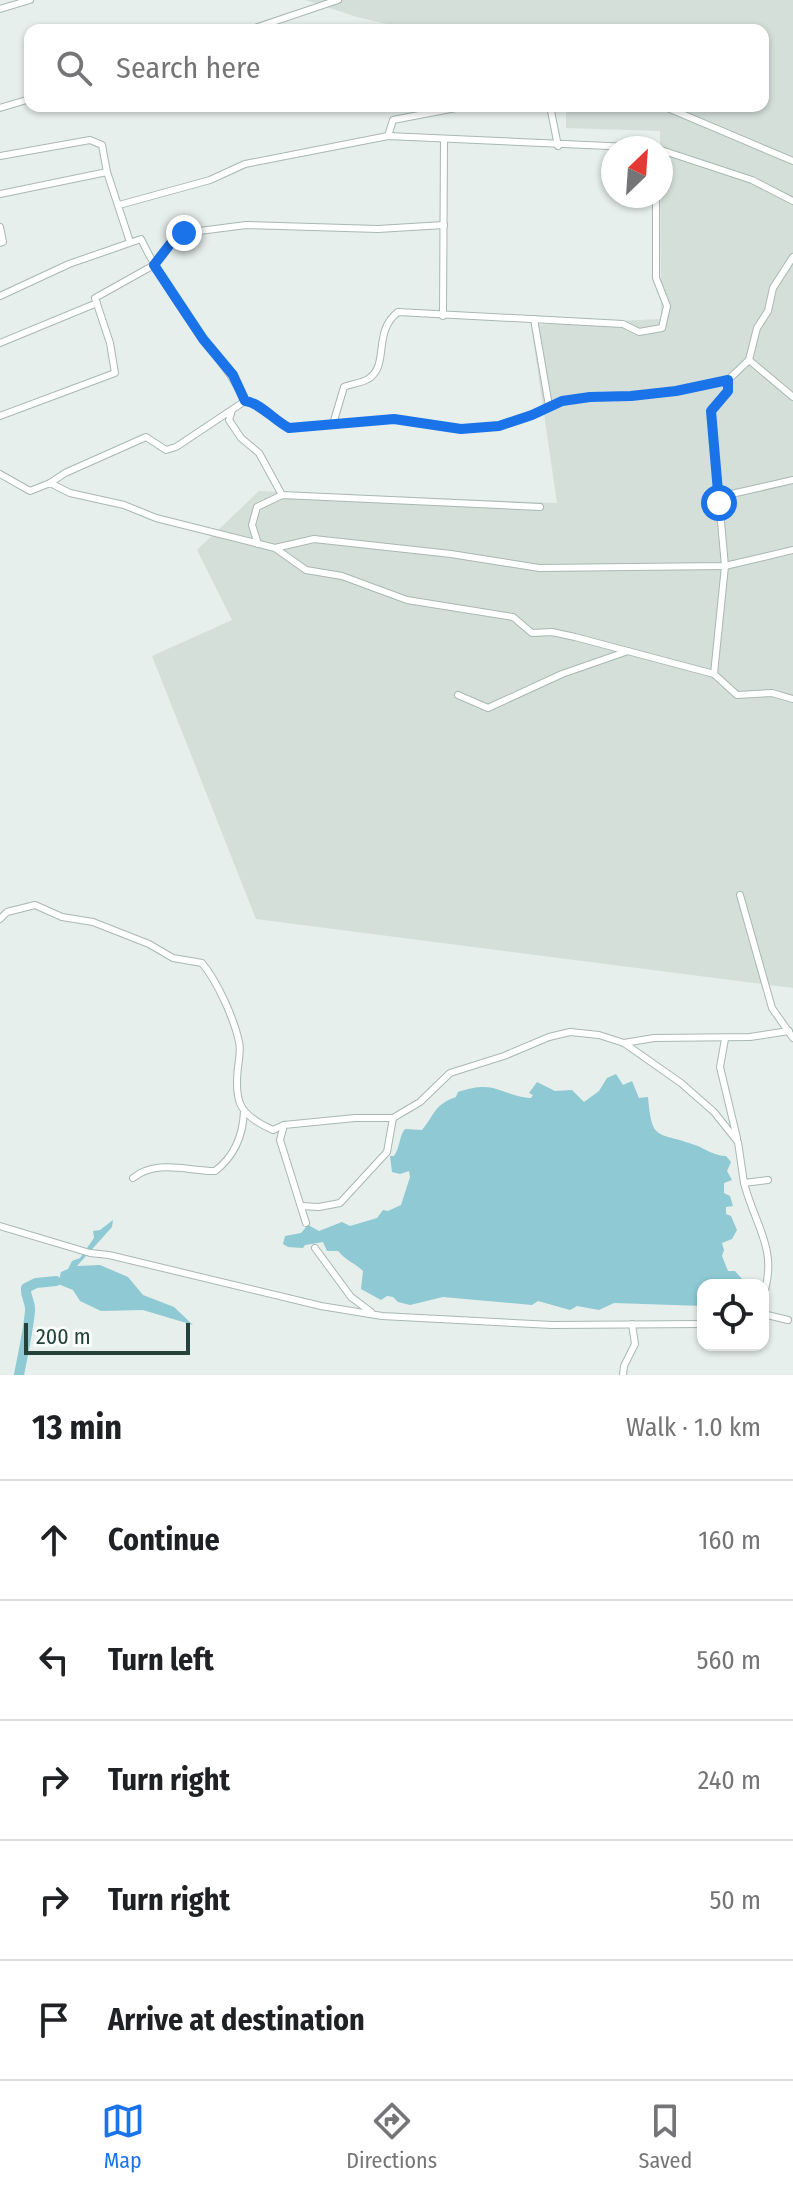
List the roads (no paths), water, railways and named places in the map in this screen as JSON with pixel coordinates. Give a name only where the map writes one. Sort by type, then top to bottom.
[{"type":"street","points":[[0,9],[30,0]]},
{"type":"street","points":[[268,24],[340,2]]},
{"type":"street","points":[[0,108],[24,101]]},
{"type":"street","points":[[388,136],[393,120],[435,112]]},
{"type":"street","points":[[551,112],[558,146]]},
{"type":"street","points":[[677,112],[793,161]]},
{"type":"street","points":[[119,205],[210,180],[245,164],[388,136],[601,147]]},
{"type":"street","points":[[0,156],[90,140],[102,145],[107,172],[130,242]]},
{"type":"street","points":[[443,316],[444,140]]},
{"type":"street","points":[[673,154],[752,180],[793,201]]},
{"type":"street","points":[[0,194],[107,172]]},
{"type":"street","points":[[333,424],[344,387],[367,380],[375,373],[384,327],[398,312],[623,324],[639,332],[662,328],[667,306],[656,278],[656,208]]},
{"type":"street","points":[[0,416],[115,373],[110,343],[95,298],[154,265],[171,243],[184,233],[246,225],[378,229],[444,225]]},
{"type":"street","points":[[0,227],[3,242],[0,243]]},
{"type":"street","points":[[0,296],[69,264],[141,239],[154,265],[203,339],[233,375],[245,401]]},
{"type":"street","points":[[0,474],[30,491],[146,437],[166,450],[176,447],[245,401],[253,401],[275,421],[289,428],[394,419],[461,429],[499,426],[549,406],[590,397],[676,391],[728,380],[749,360],[757,328],[768,311],[773,288],[793,257]]},
{"type":"street","points":[[0,343],[97,303]]},
{"type":"street","points":[[534,319],[549,406]]},
{"type":"street","points":[[749,360],[793,397]]},
{"type":"street","points":[[714,674],[725,566],[711,411],[728,391],[728,380]]},
{"type":"street","points":[[232,410],[229,420],[241,438],[259,453],[282,495]]},
{"type":"street","points":[[718,497],[793,480]]},
{"type":"street","points":[[50,483],[70,493],[124,505],[156,518],[275,548],[306,570],[342,576],[407,600],[513,617],[532,633],[552,632],[714,674],[737,695],[772,693],[793,699]]},
{"type":"street","points":[[258,544],[252,525],[257,507],[282,495],[540,507]]},
{"type":"street","points":[[275,548],[314,539],[451,554],[539,568],[725,566],[793,550]]},
{"type":"street","points":[[458,695],[488,708],[562,674],[628,651]]},
{"type":"street","points":[[740,895],[766,992],[772,1008],[791,1035]]},
{"type":"street","points":[[0,919],[7,912],[35,905],[62,917],[93,922],[149,944],[173,958],[202,963],[216,983],[240,1044],[235,1091],[244,1111],[244,1125],[233,1153],[215,1171],[168,1167],[141,1171],[133,1178]]},
{"type":"street","points":[[273,1130],[284,1125],[340,1119],[393,1118],[407,1112],[450,1073],[570,1032],[599,1035],[624,1043],[681,1083],[714,1112],[738,1142]]},
{"type":"street","points":[[624,1043],[654,1038],[725,1039],[791,1035]]},
{"type":"street","points":[[725,1039],[720,1067],[750,1210],[769,1249],[768,1279]]},
{"type":"street","points":[[244,1111],[273,1130],[280,1140],[306,1223]]},
{"type":"street","points":[[301,1206],[336,1206],[340,1203],[387,1152],[393,1118]]},
{"type":"street","points":[[244,1125],[258,1123]]},
{"type":"street","points":[[280,1140],[284,1125]]},
{"type":"street","points":[[744,1183],[768,1180]]},
{"type":"street","points":[[0,1226],[90,1253],[321,1306],[377,1315],[552,1325],[697,1324]]},
{"type":"street","points":[[315,1248],[351,1297],[362,1308],[377,1315]]},
{"type":"street","points":[[769,1315],[788,1320]]},
{"type":"street","points":[[623,1375],[635,1344],[632,1324]]},
{"type":"water","points":[[616,1074],[623,1085],[632,1081],[639,1098],[648,1097],[652,1122],[659,1133],[726,1156],[731,1162],[727,1171],[732,1180],[724,1183],[724,1193],[730,1196],[733,1206],[726,1207],[726,1214],[731,1216],[737,1230],[732,1239],[722,1243],[722,1256],[728,1271],[735,1271],[742,1279],[697,1279],[697,1306],[614,1303],[599,1310],[577,1306],[570,1310],[538,1301],[532,1305],[443,1297],[410,1305],[393,1297],[387,1296],[381,1300],[361,1289],[363,1271],[338,1251],[327,1251],[323,1242],[303,1248],[283,1244],[285,1236],[301,1233],[308,1225],[319,1231],[342,1222],[350,1226],[377,1218],[383,1210],[401,1205],[409,1171],[400,1174],[392,1172],[390,1156],[396,1153],[405,1129],[422,1130],[439,1107],[456,1097],[458,1092],[490,1087],[531,1098],[533,1095],[529,1093],[537,1082],[555,1091],[572,1090],[584,1102],[599,1091],[607,1078]]},
{"type":"water","points":[[113,1220],[112,1227],[77,1266],[100,1265],[128,1277],[143,1295],[174,1307],[193,1325],[143,1310],[101,1311],[80,1301],[73,1290],[58,1284],[61,1272],[80,1258],[94,1238],[93,1231],[100,1230]]},
{"type":"waterway","points":[[19,1375],[30,1311],[26,1288],[36,1283],[56,1281]]}]
